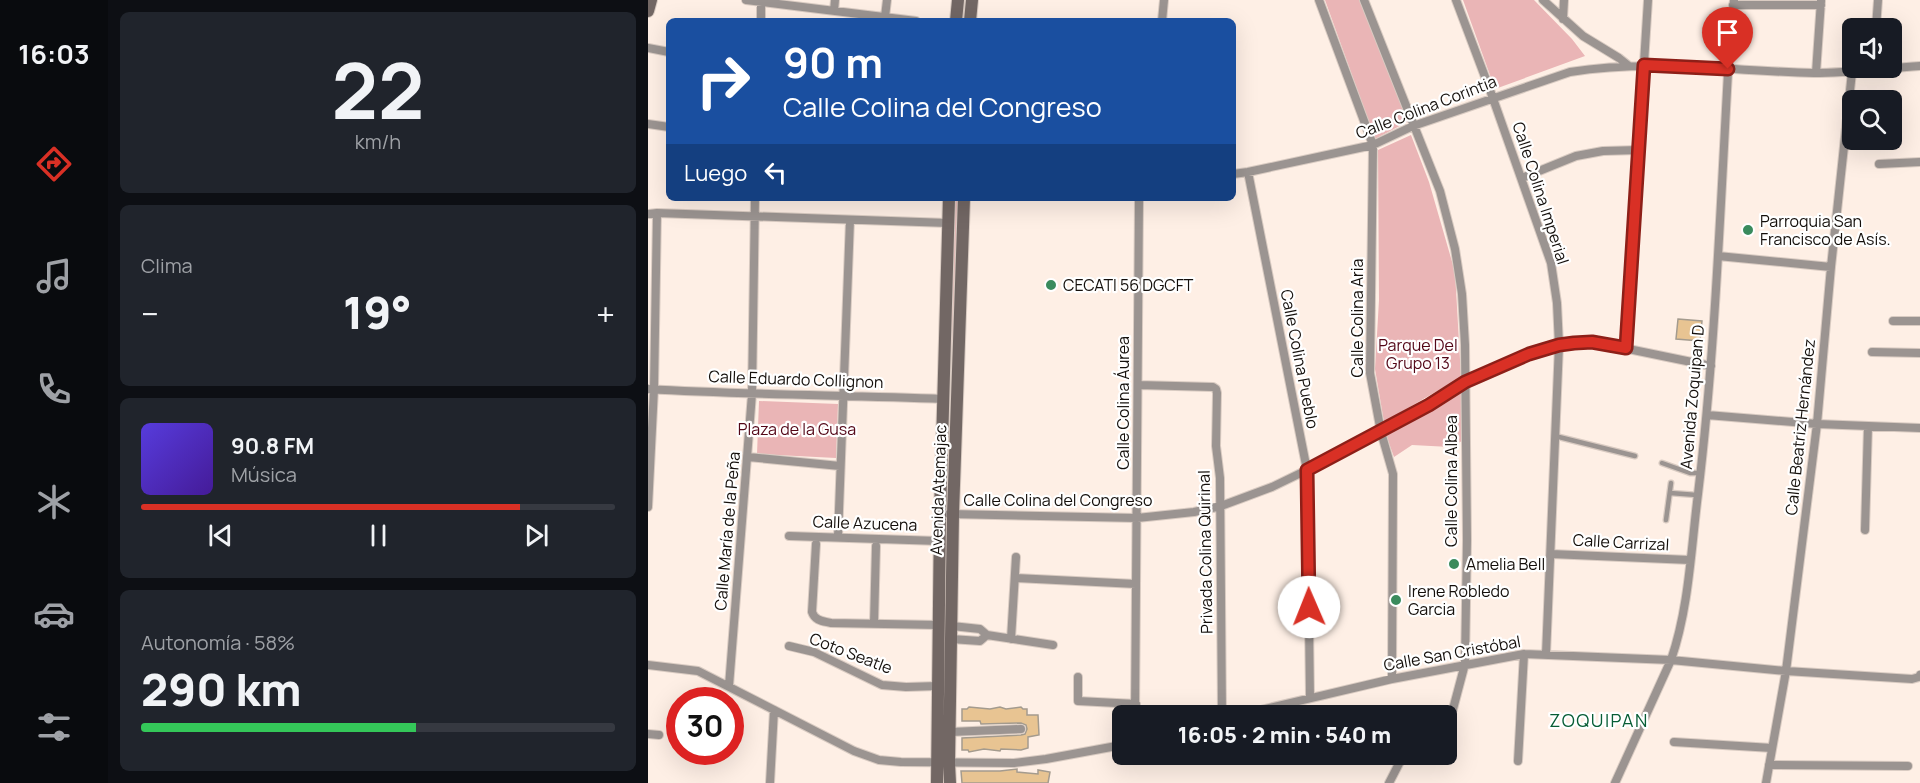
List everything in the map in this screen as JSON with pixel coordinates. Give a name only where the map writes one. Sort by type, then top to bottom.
[{"type":"main road","points":[[648,11],[651,0]]},
{"type":"main road","points":[[956,18],[958,0]]},
{"type":"main road","points":[[970,18],[972,0]]},
{"type":"main road","name":"Avenida Atemajac","points":[[938,783],[950,732],[947,630],[939,541],[949,201]]},
{"type":"main road","name":"Avenida Atemajac","points":[[950,783],[943,763],[938,686],[947,630],[964,201]]},
{"type":"street","points":[[746,0],[893,18]]},
{"type":"street","points":[[834,11],[835,0]]},
{"type":"street","points":[[885,17],[887,0]]},
{"type":"street","points":[[1162,18],[1164,0]]},
{"type":"street","name":"Calle Colina Aria","points":[[1319,0],[1373,145],[1370,373],[1381,432],[1394,474],[1392,679]]},
{"type":"street","name":"Calle Colina Albea","points":[[1364,0],[1440,191],[1455,249],[1462,294],[1465,382],[1465,664],[1454,705]]},
{"type":"street","name":"Calle Colina Imperial","points":[[1456,0],[1551,263],[1557,303],[1559,345],[1546,655]]},
{"type":"street","points":[[1543,0],[1583,36],[1629,66]]},
{"type":"street","points":[[1563,19],[1564,0]]},
{"type":"street","points":[[1626,348],[1648,0]]},
{"type":"street","points":[[1877,18],[1878,0]]},
{"type":"street","points":[[761,2],[761,18]]},
{"type":"street","points":[[1734,3],[1821,3],[1816,73]]},
{"type":"street","name":"Avenida Zoquipan D","points":[[1615,783],[1671,660],[1680,625],[1690,561],[1711,366],[1728,69],[1734,3]]},
{"type":"street","points":[[648,48],[666,51]]},
{"type":"street","name":"Calle Colina Corintia","points":[[1236,174],[1373,145],[1413,126],[1570,72],[1644,65],[1842,72]]},
{"type":"street","name":"Calle Colina Corintia","points":[[1902,68],[1920,66]]},
{"type":"street","name":"Calle Beatriz Hernández","points":[[1766,783],[1786,671],[1817,424],[1851,78]]},
{"type":"street","points":[[648,124],[666,127]]},
{"type":"street","points":[[1522,178],[1576,156],[1603,151],[1639,150]]},
{"type":"street","points":[[1879,164],[1920,162]]},
{"type":"street","name":"Calle Colina Pueblo","points":[[1248,172],[1307,470],[1310,698]]},
{"type":"street","name":"Calle María de la Peña","points":[[729,686],[752,394],[755,201]]},
{"type":"street","name":"Calle Colina Áurea","points":[[1136,704],[1139,201]]},
{"type":"street","points":[[648,507],[653,213],[948,223]]},
{"type":"street","points":[[838,537],[850,220]]},
{"type":"street","points":[[1718,256],[1831,267]]},
{"type":"street","points":[[1893,321],[1920,321]]},
{"type":"street","name":"Calle Colina del Congreso","points":[[940,514],[1137,518],[1194,512],[1221,506],[1272,487],[1307,470],[1381,432],[1465,382],[1529,354],[1559,345],[1592,342],[1711,366]]},
{"type":"street","points":[[1872,352],[1920,353]]},
{"type":"street","name":"Privada Colina Quirinal","points":[[1138,385],[1216,389],[1216,446],[1221,506],[1222,705]]},
{"type":"street","name":"Calle Eduardo Collignon","points":[[651,389],[943,399]]},
{"type":"street","points":[[1707,415],[1817,424],[1920,428]]},
{"type":"street","points":[[1864,530],[1869,426]]},
{"type":"street","points":[[748,457],[840,466]]},
{"type":"street","name":"Calle Azucena","points":[[789,536],[939,541]]},
{"type":"street","points":[[816,544],[812,612],[818,620],[947,630],[981,629],[987,635],[1053,645]]},
{"type":"street","points":[[874,624],[876,546]]},
{"type":"street","name":"Calle Carrizal","points":[[1551,554],[1690,561]]},
{"type":"street","points":[[1011,639],[1016,557]]},
{"type":"street","points":[[1015,578],[1136,584]]},
{"type":"street","points":[[947,630],[980,641],[987,635]]},
{"type":"street","name":"Coto Seatle","points":[[789,646],[814,652],[882,685],[938,686]]},
{"type":"street","points":[[1518,761],[1524,654]]},
{"type":"street","name":"Calle San Cristóbal","points":[[1281,705],[1392,679],[1524,654],[1671,660],[1786,671],[1912,679],[1920,676]]},
{"type":"street","points":[[648,665],[698,671],[868,757],[890,761],[1014,763],[1112,747]]},
{"type":"street","points":[[1078,677],[1078,701],[1136,704]]},
{"type":"street","points":[[770,783],[774,710]]},
{"type":"street","points":[[950,732],[1021,729]]},
{"type":"street","points":[[648,734],[659,735]]},
{"type":"street","points":[[1674,742],[1772,748]]},
{"type":"street","points":[[1389,783],[1398,765]]},
{"type":"street","points":[[1769,765],[1908,766]]},
{"type":"lane","points":[[1555,436],[1635,456]]},
{"type":"lane","points":[[1662,464],[1700,473]]},
{"type":"lane","points":[[1666,520],[1671,483]]},
{"type":"lane","points":[[1670,493],[1698,495]]},
{"type":"green space","points":[[1325,0],[1362,0],[1409,121],[1375,139]]},
{"type":"green space","points":[[1463,0],[1534,0],[1572,39],[1585,56],[1495,89]]},
{"type":"green space","name":"Parque Del Grupo 13","points":[[1411,135],[1429,182],[1455,272],[1461,377],[1384,422],[1375,369],[1379,300],[1378,150]]},
{"type":"green space","points":[[952,201],[963,201],[948,503],[943,500]]},
{"type":"green space","name":"Parque Del Grupo 13","points":[[1462,391],[1462,441],[1450,447],[1412,445],[1394,457],[1386,435]]},
{"type":"green space","name":"Plaza de la Gusa","points":[[759,401],[838,404],[836,458],[757,454]]},
{"type":"building","points":[[1678,319],[1702,321],[1700,341],[1676,339]]},
{"type":"building","points":[[969,707],[1027,709],[1027,715],[1038,715],[1039,735],[1028,737],[1028,748],[1021,750],[984,749],[969,752],[962,750],[962,738],[1021,735],[1025,734],[1027,729],[1026,725],[1021,723],[981,724],[980,721],[962,721],[962,709]]},
{"type":"building","points":[[1017,769],[1017,772],[1038,774],[1038,770],[1050,772],[1048,783],[962,783],[961,771]]},
{"type":"place","name":"Parroquia San Francisco de Asís.","points":[[1748,230]]},
{"type":"place","name":"CECATI 56 DGCFT","points":[[1051,285]]},
{"type":"place","name":"Amelia Bell","points":[[1454,564]]},
{"type":"place","name":"Irene Robledo Garcia","points":[[1396,600]]},
{"type":"district","name":"ZOQUIPAN","points":[[1599,721]]},
{"type":"route","points":[[1309,607],[1307,470],[1381,432],[1465,382],[1529,354],[1574,343],[1592,342],[1626,348],[1644,65],[1728,69]]}]
